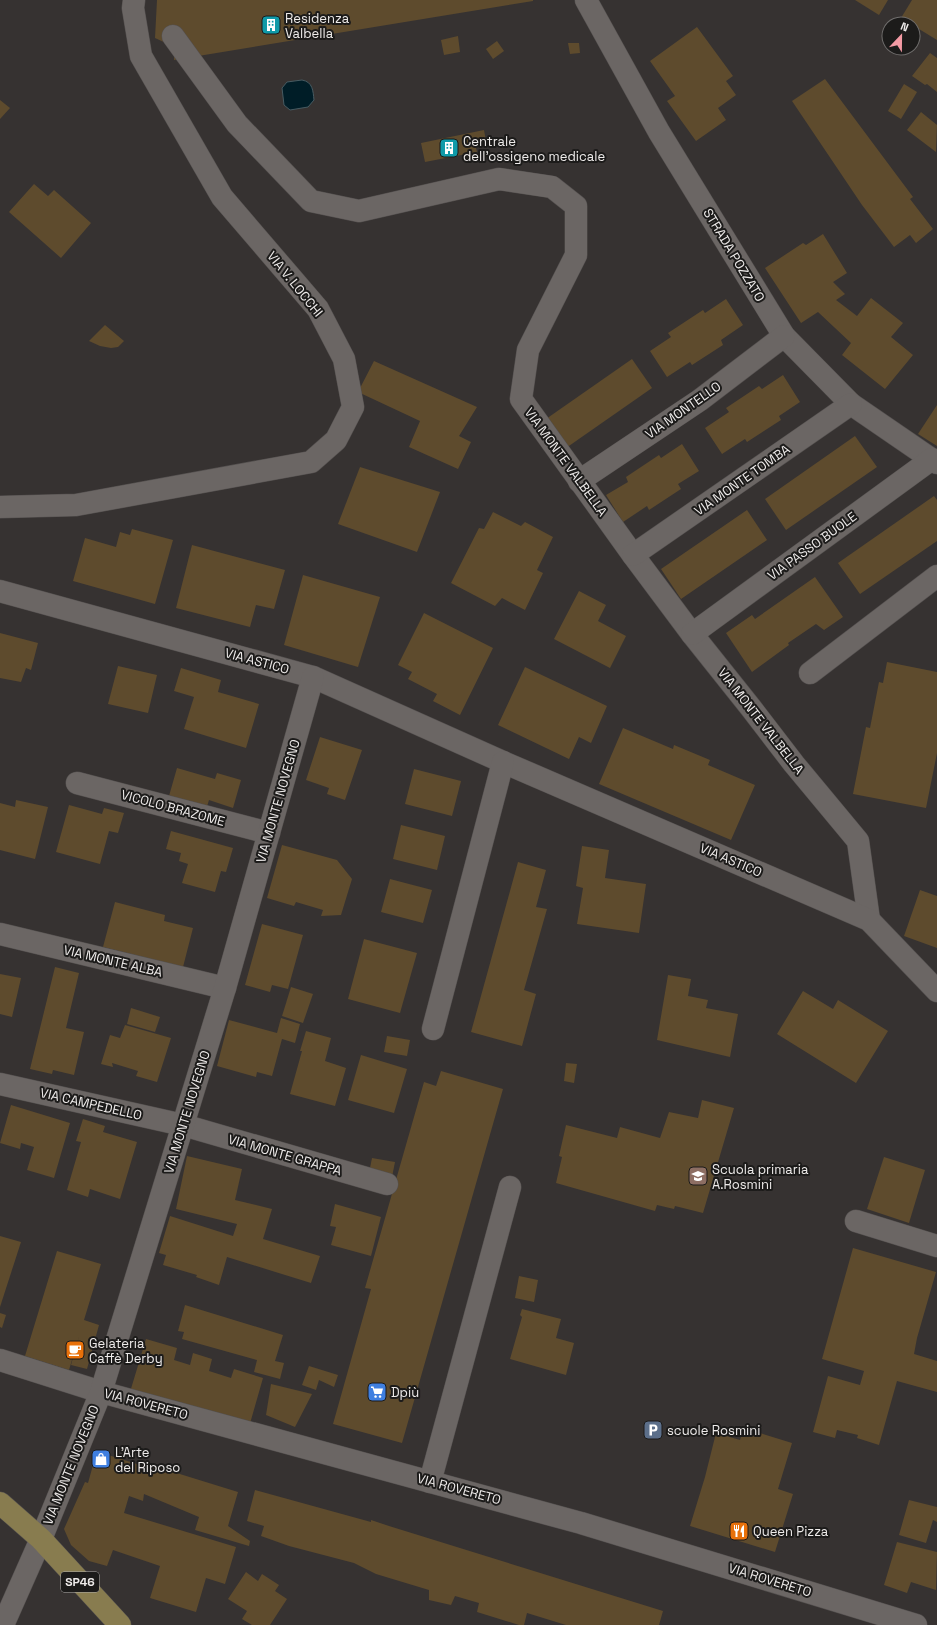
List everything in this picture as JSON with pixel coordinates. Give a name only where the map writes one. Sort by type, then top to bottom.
[{"type":"main road","name":"SP46","points":[[0,1502],[41,1539],[120,1625]]},
{"type":"street","name":"VIA V. LOCCHI","points":[[0,508],[76,505],[311,462],[336,440],[354,407],[344,359],[318,309],[222,197],[141,56],[133,8],[134,0]]},
{"type":"street","name":"STRADA POZZATO","points":[[586,0],[659,132],[784,336],[851,404],[934,461]]},
{"type":"street","name":"VIA MONTE VALBELLA","points":[[173,36],[237,124],[312,201],[359,212],[499,179],[552,187],[576,206],[576,255],[528,350],[521,399],[579,481],[692,634],[752,708],[794,764],[858,841],[869,920]]},
{"type":"street","name":"VIA MONTELLO","points":[[579,481],[700,400],[784,336]]},
{"type":"street","name":"VIA MONTE TOMBA","points":[[633,555],[851,404]]},
{"type":"street","name":"VIA PASSO BUOLE","points":[[692,634],[934,461]]},
{"type":"street","points":[[810,673],[937,576]]},
{"type":"street","name":"VIA ASTICO","points":[[0,592],[314,677],[503,762],[869,920],[937,991]]},
{"type":"street","name":"VIA MONTE NOVEGNO","points":[[3,1625],[41,1539],[101,1392],[225,988],[314,677]]},
{"type":"street","points":[[433,1029],[503,762]]},
{"type":"street","name":"VICOLO BRAZOME","points":[[77,783],[269,834]]},
{"type":"street","name":"VIA MONTE ALBA","points":[[0,934],[225,988]]},
{"type":"street","name":"VIA CAMPEDELLO","points":[[0,1084],[183,1125]]},
{"type":"street","name":"VIA MONTE GRAPPA","points":[[183,1125],[387,1184]]},
{"type":"street","points":[[430,1482],[510,1187]]},
{"type":"street","points":[[856,1221],[937,1246]]},
{"type":"street","name":"VIA ROVERETO","points":[[0,1360],[101,1392],[658,1545],[916,1625]]},
{"type":"water","points":[[302,80],[306,81],[313,90],[314,100],[308,107],[290,110],[284,105],[282,88],[287,82]]},
{"type":"building","name":"Residenza Valbella","points":[[157,0],[533,1],[174,60],[174,55],[168,44],[155,38]]},
{"type":"building","points":[[855,0],[888,0],[879,15]]},
{"type":"building","points":[[912,0],[937,0],[937,40],[921,30],[921,16],[902,16]]},
{"type":"building","points":[[697,27],[733,76],[726,81],[736,95],[718,108],[726,120],[696,141],[667,101],[675,96],[650,61]]},
{"type":"building","points":[[458,36],[460,52],[444,55],[441,40]]},
{"type":"building","points":[[497,41],[504,51],[493,59],[486,49]]},
{"type":"building","points":[[568,43],[579,43],[580,53],[570,54]]},
{"type":"building","points":[[930,53],[937,58],[937,92],[927,84],[925,85],[912,76]]},
{"type":"building","points":[[825,79],[913,197],[910,199],[933,229],[916,243],[910,235],[894,247],[862,205],[792,101]]},
{"type":"building","points":[[904,84],[917,92],[901,119],[888,111]]},
{"type":"building","points":[[0,100],[10,108],[0,119]]},
{"type":"building","points":[[921,112],[937,125],[936,152],[907,130]]},
{"type":"building","name":"Centrale dell'ossigeno medicale","points":[[484,130],[486,141],[475,144],[477,152],[425,162],[421,143]]},
{"type":"building","points":[[34,184],[48,196],[54,190],[91,223],[61,258],[9,212]]},
{"type":"building","points":[[823,234],[847,273],[833,282],[845,294],[836,300],[857,316],[871,298],[903,323],[891,337],[913,355],[885,389],[842,355],[851,343],[818,312],[801,323],[765,268],[803,243],[806,245]]},
{"type":"building","points":[[726,299],[743,325],[721,340],[723,345],[692,365],[690,362],[667,377],[650,351],[671,337],[668,333],[703,310],[705,313]]},
{"type":"building","points":[[105,325],[124,341],[118,347],[111,348],[100,346],[89,341]]},
{"type":"building","points":[[632,359],[652,388],[566,448],[546,419]]},
{"type":"building","points":[[374,361],[477,407],[459,436],[471,442],[458,469],[409,447],[420,421],[358,392]]},
{"type":"building","points":[[783,375],[800,402],[779,416],[781,420],[747,442],[745,439],[722,454],[705,428],[729,412],[726,408],[759,386],[762,389]]},
{"type":"building","points":[[937,405],[937,446],[918,434]]},
{"type":"building","points":[[855,436],[877,467],[786,530],[765,499]]},
{"type":"building","points":[[682,444],[699,471],[678,484],[681,489],[649,510],[647,506],[623,522],[606,495],[628,482],[626,477],[659,455],[661,458]]},
{"type":"building","points":[[360,467],[440,492],[417,552],[338,524]]},
{"type":"building","points":[[934,496],[937,500],[937,541],[860,594],[838,563]]},
{"type":"building","points":[[747,510],[767,540],[681,599],[661,569]]},
{"type":"building","points":[[493,512],[521,526],[525,522],[553,537],[537,570],[543,573],[525,610],[502,598],[495,606],[451,583],[479,528],[484,529]]},
{"type":"building","points":[[132,529],[173,540],[155,604],[73,581],[85,538],[116,547],[120,532],[130,535]]},
{"type":"building","points":[[192,545],[285,570],[274,609],[256,605],[250,627],[176,608]]},
{"type":"building","points":[[303,575],[380,597],[358,667],[284,645]]},
{"type":"building","points":[[815,577],[843,617],[824,630],[816,624],[788,643],[789,645],[752,672],[726,633],[752,615],[755,619]]},
{"type":"building","points":[[579,591],[606,605],[598,621],[626,636],[610,668],[554,639]]},
{"type":"building","points":[[424,613],[493,648],[460,715],[433,701],[437,694],[408,679],[412,672],[398,665]]},
{"type":"building","points":[[0,633],[38,643],[31,670],[26,668],[21,682],[0,678]]},
{"type":"building","points":[[887,662],[937,672],[937,753],[926,808],[853,794],[866,727],[870,728],[879,682],[883,683]]},
{"type":"building","points":[[118,666],[157,675],[148,713],[108,704]]},
{"type":"building","points":[[525,667],[607,706],[591,743],[579,737],[569,759],[498,725]]},
{"type":"building","points":[[181,668],[221,680],[218,692],[259,704],[246,748],[184,729],[194,697],[174,691]]},
{"type":"building","points":[[623,728],[673,749],[674,745],[710,760],[708,765],[755,785],[731,840],[599,784]]},
{"type":"building","points":[[320,737],[362,750],[345,800],[327,794],[329,788],[306,780]]},
{"type":"building","points":[[177,768],[215,779],[217,773],[241,780],[233,808],[209,800],[205,813],[167,803]]},
{"type":"building","points":[[414,769],[461,781],[452,816],[405,804]]},
{"type":"building","points":[[16,800],[48,807],[35,859],[0,850],[0,803],[15,807]]},
{"type":"building","points":[[69,805],[102,814],[104,808],[124,813],[118,833],[109,831],[100,864],[56,852]]},
{"type":"building","points":[[401,825],[445,836],[437,870],[393,859]]},
{"type":"building","points":[[171,831],[233,848],[226,872],[221,871],[215,892],[182,883],[188,864],[179,861],[181,853],[166,849]]},
{"type":"building","points":[[282,845],[337,860],[352,879],[341,915],[321,916],[323,910],[296,902],[294,906],[267,898]]},
{"type":"building","points":[[582,846],[609,850],[605,878],[646,884],[639,933],[577,924],[583,888],[576,886]]},
{"type":"building","points":[[518,862],[546,870],[536,907],[547,909],[524,990],[536,994],[522,1046],[471,1032]]},
{"type":"building","points":[[390,879],[432,890],[423,923],[381,912]]},
{"type":"building","points":[[920,890],[937,896],[937,948],[904,936]]},
{"type":"building","points":[[115,902],[165,915],[164,921],[193,928],[183,967],[103,947]]},
{"type":"building","points":[[262,924],[303,935],[288,989],[272,985],[270,992],[245,985]]},
{"type":"building","points":[[364,939],[417,953],[400,1013],[348,999]]},
{"type":"building","points":[[55,967],[79,973],[66,1028],[84,1032],[74,1075],[53,1070],[52,1074],[30,1069]]},
{"type":"building","points":[[0,974],[21,978],[12,1017],[0,1014]]},
{"type":"building","points":[[668,975],[691,979],[688,996],[708,1000],[706,1008],[738,1014],[730,1057],[657,1040]]},
{"type":"building","points":[[291,987],[313,994],[303,1023],[282,1016]]},
{"type":"building","points":[[803,991],[833,1009],[838,1000],[888,1031],[856,1083],[777,1034]]},
{"type":"building","points":[[131,1008],[160,1017],[155,1032],[127,1024]]},
{"type":"building","points":[[281,1018],[300,1024],[295,1043],[282,1039],[272,1076],[257,1072],[256,1077],[217,1066],[229,1020],[277,1033]]},
{"type":"building","points":[[125,1025],[171,1038],[157,1082],[136,1076],[138,1071],[112,1063],[113,1067],[101,1064],[110,1035],[120,1038]]},
{"type":"building","points":[[306,1031],[331,1038],[325,1061],[346,1068],[335,1106],[290,1094]]},
{"type":"building","points":[[387,1036],[410,1040],[407,1056],[384,1052]]},
{"type":"building","points":[[361,1055],[407,1069],[394,1113],[348,1100]]},
{"type":"building","points":[[566,1063],[577,1064],[574,1083],[564,1081]]},
{"type":"building","points":[[441,1071],[503,1089],[402,1443],[333,1424],[371,1289],[365,1288],[424,1082],[436,1086]]},
{"type":"building","points":[[702,1100],[734,1108],[703,1213],[675,1206],[674,1209],[657,1205],[655,1211],[556,1183],[562,1157],[559,1156],[566,1125],[617,1138],[620,1127],[660,1138],[669,1112],[698,1118]]},
{"type":"building","points":[[11,1105],[70,1123],[54,1178],[27,1170],[34,1147],[21,1143],[20,1149],[0,1143]]},
{"type":"building","points":[[83,1119],[105,1126],[103,1132],[137,1142],[120,1199],[90,1189],[88,1197],[67,1190],[81,1142],[76,1141]]},
{"type":"building","points":[[187,1156],[242,1169],[235,1200],[272,1209],[263,1239],[320,1256],[311,1283],[227,1257],[219,1285],[196,1277],[197,1275],[163,1265],[166,1255],[159,1253],[170,1216],[233,1236],[237,1224],[176,1209]]},
{"type":"building","points":[[884,1157],[925,1170],[909,1223],[867,1209]]},
{"type":"building","points":[[372,1158],[395,1162],[392,1177],[369,1173]]},
{"type":"building","points":[[335,1204],[381,1217],[371,1256],[331,1245],[336,1227],[330,1226]]},
{"type":"building","points":[[0,1236],[21,1242],[0,1307]]},
{"type":"building","points":[[853,1248],[936,1272],[917,1338],[914,1354],[937,1361],[937,1392],[897,1381],[879,1445],[857,1438],[858,1435],[837,1430],[835,1438],[813,1432],[828,1376],[860,1385],[864,1371],[822,1359]]},
{"type":"building","points":[[57,1251],[101,1264],[84,1320],[99,1325],[87,1369],[71,1365],[79,1336],[69,1370],[25,1356]]},
{"type":"building","points":[[519,1276],[538,1280],[534,1302],[515,1298]]},
{"type":"building","points":[[185,1305],[283,1335],[275,1361],[284,1363],[280,1379],[254,1372],[257,1360],[182,1339],[184,1332],[178,1331]]},
{"type":"building","points":[[522,1309],[561,1319],[556,1338],[574,1343],[566,1375],[510,1359],[522,1317],[520,1315]]},
{"type":"building","points":[[0,1313],[6,1315],[2,1328],[0,1327]]},
{"type":"building","points":[[146,1339],[177,1348],[174,1360],[190,1365],[193,1353],[212,1359],[209,1371],[231,1378],[234,1369],[263,1378],[249,1427],[130,1392]]},
{"type":"building","points":[[309,1366],[338,1375],[334,1387],[319,1380],[316,1390],[302,1385]]},
{"type":"building","points":[[271,1384],[312,1394],[295,1427],[266,1415]]},
{"type":"building","points":[[744,1428],[792,1443],[778,1489],[793,1494],[775,1552],[690,1526],[705,1477],[716,1433],[740,1440]]},
{"type":"building","points":[[105,1454],[153,1469],[154,1466],[238,1492],[228,1526],[250,1541],[249,1546],[195,1530],[199,1517],[144,1494],[143,1501],[129,1496],[124,1513],[236,1547],[225,1584],[206,1578],[196,1612],[150,1598],[160,1566],[113,1550],[107,1566],[89,1561],[71,1545],[64,1529],[85,1482],[88,1483],[95,1458]]},
{"type":"building","points":[[255,1490],[371,1522],[371,1520],[663,1611],[659,1625],[566,1625],[527,1613],[524,1625],[519,1625],[477,1612],[479,1603],[455,1596],[451,1605],[429,1600],[429,1590],[376,1574],[354,1563],[289,1546],[261,1536],[264,1526],[247,1521]]},
{"type":"building","points":[[909,1500],[937,1507],[937,1522],[933,1520],[926,1543],[899,1535]]},
{"type":"building","points":[[897,1542],[937,1552],[936,1590],[911,1582],[907,1593],[884,1585]]},
{"type":"building","points":[[246,1572],[258,1581],[262,1574],[279,1585],[275,1591],[287,1599],[270,1625],[252,1625],[242,1619],[247,1611],[228,1599]]},
{"type":"place","name":"Residenza Valbella","points":[[271,25]]},
{"type":"place","name":"Centrale dell'ossigeno medicale","points":[[449,148]]},
{"type":"place","name":"Scuola primaria A.Rosmini","points":[[698,1176]]},
{"type":"place","name":"Gelateria Caffè Derby","points":[[75,1350]]},
{"type":"place","name":"Dpiù","points":[[377,1392]]},
{"type":"place","name":"scuole Rosmini","points":[[653,1430]]},
{"type":"place","name":"L'Arte del Riposo","points":[[101,1459]]},
{"type":"place","name":"Queen Pizza","points":[[739,1531]]}]
